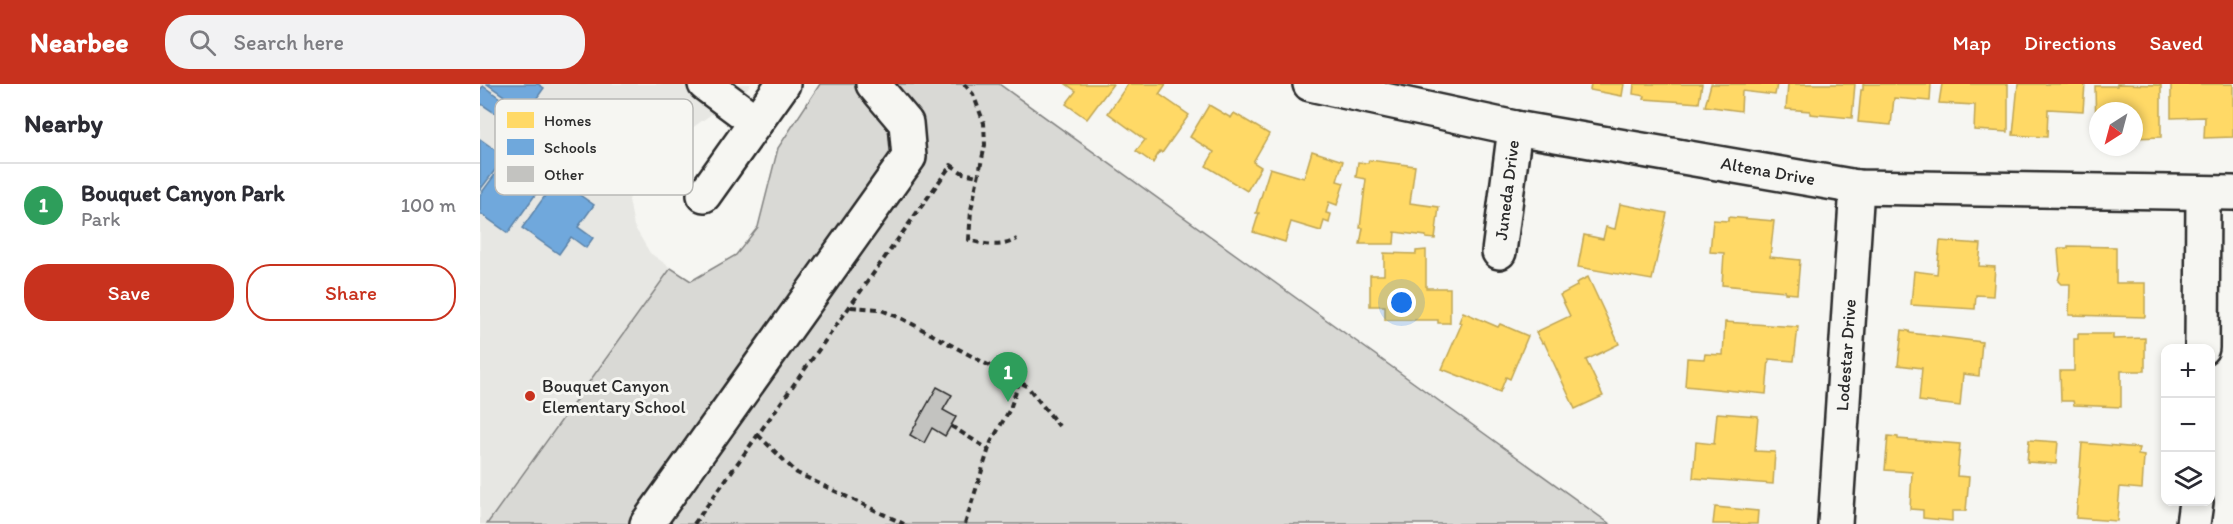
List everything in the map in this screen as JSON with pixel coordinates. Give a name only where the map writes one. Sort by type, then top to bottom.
[{"type":"street","points":[[705,84],[756,122]]},
{"type":"street","points":[[704,195],[783,84]]},
{"type":"street","points":[[647,524],[909,157],[906,123],[873,84]]},
{"type":"street","name":"Altena Drive","points":[[1311,84],[1515,128],[1857,187],[2218,193]]},
{"type":"street","name":"Juneda Drive","points":[[1499,252],[1515,128]]},
{"type":"street","name":"Lodestar Drive","points":[[1835,524],[1857,187]]},
{"type":"street","points":[[2202,344],[2218,193]]},
{"type":"street","points":[[2193,524],[2195,506]]},
{"type":"path","points":[[964,84],[973,94],[984,123],[985,145],[971,210],[969,240],[1005,245],[1017,239]]},
{"type":"path","points":[[694,524],[951,165],[963,173],[978,176]]},
{"type":"path","points":[[850,307],[879,309],[903,319],[1027,386],[1059,426]]},
{"type":"path","points":[[965,524],[988,449],[1010,408],[1019,382]]},
{"type":"path","points":[[951,426],[988,449]]},
{"type":"path","points":[[758,435],[797,473],[904,524]]},
{"type":"shaded area","name":"Bouquet Canyon Elementary School","points":[[480,84],[751,84],[693,127],[693,99],[495,99],[495,195],[631,195],[629,200],[634,226],[650,253],[671,268],[487,524],[480,524]]},
{"type":"shaded area","points":[[820,84],[999,84],[1610,524],[487,524],[671,268],[691,281],[736,255],[758,227],[778,148]]},
{"type":"building: Homes","points":[[1066,84],[1113,84],[1087,119],[1066,104],[1076,91]]},
{"type":"building: Homes","points":[[1128,84],[1166,84],[1159,94],[1189,115],[1153,163],[1136,151],[1145,140],[1108,113]]},
{"type":"building: Homes","points":[[1591,84],[1624,84],[1622,96],[1590,90]]},
{"type":"building: Homes","points":[[1634,84],[1702,84],[1699,103],[1644,99],[1645,96],[1633,94]]},
{"type":"building: Homes","points":[[1711,84],[1777,84],[1775,95],[1742,91],[1741,111],[1705,106]]},
{"type":"building: Homes","points":[[1788,84],[1855,84],[1852,118],[1786,109]]},
{"type":"building: Homes","points":[[1863,84],[1931,84],[1930,101],[1894,98],[1891,125],[1858,122]]},
{"type":"building: Homes","points":[[1942,84],[2008,84],[2008,132],[1974,130],[1975,105],[1939,103]]},
{"type":"building: Homes","points":[[2018,84],[2085,84],[2083,111],[2048,109],[2047,137],[2013,135]]},
{"type":"building: Homes","points":[[2117,84],[2161,85],[2161,137],[2143,138],[2143,102],[2095,102],[2095,86],[2117,86]]},
{"type":"building: Homes","points":[[2171,84],[2233,84],[2233,137],[2204,138],[2205,117],[2171,118]]},
{"type":"building: Homes","points":[[1209,105],[1231,118],[1234,113],[1269,134],[1253,162],[1261,167],[1247,191],[1206,166],[1214,152],[1190,137]]},
{"type":"building: Homes","points":[[1312,151],[1343,161],[1337,181],[1344,183],[1337,205],[1329,202],[1326,213],[1331,214],[1329,223],[1324,221],[1321,231],[1291,222],[1285,242],[1253,232],[1259,213],[1256,213],[1270,168],[1304,178]]},
{"type":"building: Homes","points":[[1369,160],[1415,166],[1410,203],[1439,207],[1435,239],[1395,232],[1394,244],[1360,244],[1366,179],[1356,177],[1358,162],[1368,163]]},
{"type":"building: Homes","points":[[1620,204],[1667,213],[1652,280],[1578,267],[1584,235],[1603,239],[1606,227],[1615,229]]},
{"type":"building: Homes","points":[[1728,217],[1774,221],[1770,257],[1800,260],[1797,294],[1722,285],[1724,253],[1710,252],[1713,220],[1728,221]]},
{"type":"building: Homes","points":[[1940,241],[1981,244],[1979,266],[1995,267],[1993,296],[1976,295],[1975,309],[1911,305],[1914,271],[1937,274]]},
{"type":"building: Homes","points":[[2068,246],[2116,247],[2116,283],[2145,283],[2145,317],[2069,315],[2070,284],[2061,284],[2058,281],[2060,273],[2058,250],[2068,248]]},
{"type":"building: Homes","points":[[1426,250],[1426,288],[1450,288],[1450,323],[1438,323],[1438,320],[1385,320],[1385,306],[1370,306],[1370,275],[1384,275],[1384,253],[1416,254],[1416,251]]},
{"type":"building: Homes","points":[[1588,277],[1619,344],[1586,360],[1603,396],[1575,409],[1544,342],[1542,343],[1536,332],[1570,316],[1560,295]]},
{"type":"building: Homes","points":[[1463,312],[1498,327],[1500,324],[1528,336],[1510,379],[1506,377],[1500,392],[1442,369],[1462,323],[1459,322]]},
{"type":"building: Homes","points":[[1725,322],[1798,327],[1794,361],[1769,359],[1766,394],[1685,386],[1687,358],[1704,359],[1705,354],[1723,355]]},
{"type":"building: Homes","points":[[1902,330],[1982,342],[1979,376],[1963,374],[1960,406],[1919,401],[1922,368],[1898,365]]},
{"type":"building: Homes","points":[[2078,334],[2113,334],[2113,339],[2145,338],[2145,371],[2121,371],[2121,407],[2074,405],[2073,401],[2061,401],[2060,371],[2074,371],[2074,339],[2078,339]]},
{"type":"building: Homes","points":[[1717,413],[1758,416],[1755,451],[1775,452],[1773,484],[1693,478],[1696,442],[1714,444]]},
{"type":"building: Homes","points":[[1888,436],[1898,437],[1898,439],[1960,444],[1957,476],[1969,477],[1966,511],[1952,511],[1952,521],[1923,518],[1923,510],[1910,509],[1912,472],[1885,470]]},
{"type":"building: Homes","points":[[2029,440],[2058,442],[2056,464],[2027,462]]},
{"type":"building: Homes","points":[[2082,443],[2139,448],[2138,455],[2144,456],[2142,489],[2120,487],[2117,521],[2076,518]]},
{"type":"building: Homes","points":[[1715,507],[1758,511],[1757,524],[1713,524]]},
{"type":"building: Schools","points":[[487,84],[538,84],[544,88],[536,99],[508,99]]},
{"type":"building: Schools","points":[[483,86],[501,99],[495,99],[495,113],[480,103],[480,90]]},
{"type":"building: Schools","points":[[480,139],[495,150],[495,170],[480,190]]},
{"type":"building: Schools","points":[[495,174],[495,195],[535,195],[508,233],[480,213],[480,195]]},
{"type":"building: Schools","points":[[546,195],[580,195],[594,205],[578,227],[593,238],[586,248],[571,237],[559,254],[522,228]]},
{"type":"building: Other","points":[[937,387],[952,395],[943,410],[956,417],[945,436],[932,428],[924,443],[910,435]]},
{"type":"place","name":"Bouquet Canyon Elementary School","points":[[530,396]]},
{"type":"place","name":"Bouquet Canyon Park","points":[[1008,402]]}]
